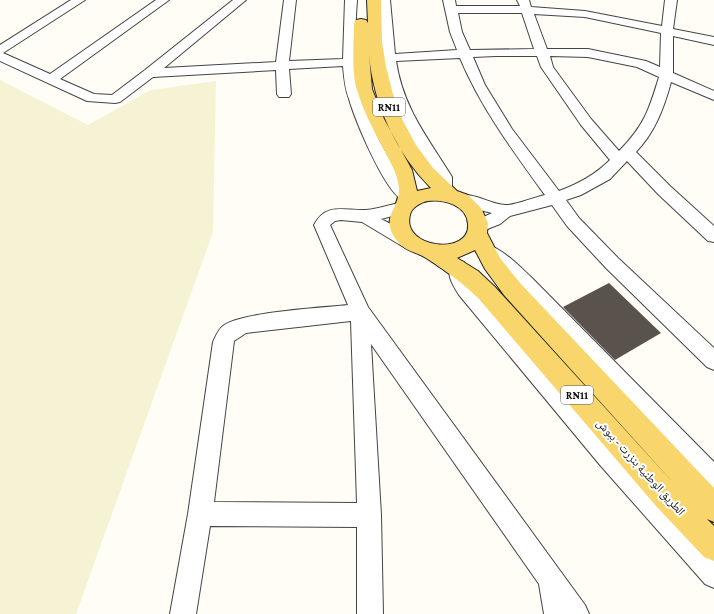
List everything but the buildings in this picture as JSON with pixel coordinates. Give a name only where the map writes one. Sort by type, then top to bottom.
[{"type":"main road","name":"RN11","points":[[360,0],[364,89],[376,119],[403,170],[408,188],[398,224],[408,241],[419,247],[432,252],[456,250],[466,246],[481,236],[477,216],[470,208],[430,177],[416,158],[394,118],[386,100],[378,67],[374,0]]},
{"type":"main road","points":[[405,202],[425,195],[452,195]]},
{"type":"main road","name":"الطريق الوطنية بنزرت - ببوش","points":[[481,236],[499,273],[512,289],[714,508]]},
{"type":"main road","name":"الطريق الوطنية بنزرت - ببوش","points":[[432,252],[458,267],[471,277],[487,293],[666,496],[714,547]]},
{"type":"street","points":[[0,50],[79,0]]},
{"type":"street","points":[[51,79],[163,0]]},
{"type":"street","points":[[0,56],[92,98],[109,100],[115,99],[150,73],[240,0]]},
{"type":"street","points":[[284,94],[282,66],[290,0]]},
{"type":"street","points":[[350,0],[350,62],[354,97],[405,202],[366,216],[338,215],[329,217],[322,225],[360,312],[576,614]]},
{"type":"street","points":[[384,0],[392,79],[405,114],[424,147],[441,171],[445,183],[452,195],[505,211]]},
{"type":"street","points":[[585,14],[589,0]]},
{"type":"street","points":[[671,0],[667,30],[666,74],[656,110],[640,139],[604,175],[596,180],[575,191],[556,198],[505,211],[494,220],[481,236],[500,260],[524,282],[714,479]]},
{"type":"street","points":[[714,41],[585,14],[525,5],[450,5],[456,32],[478,85],[506,131],[573,222],[612,263],[714,361]]},
{"type":"street","points":[[525,5],[547,67],[586,122],[623,156],[713,232]]},
{"type":"street","points":[[389,58],[465,53],[588,53],[641,64],[714,96]]},
{"type":"street","points":[[150,73],[350,62]]},
{"type":"street","points":[[366,216],[377,224],[408,241]]},
{"type":"street","points":[[458,267],[457,274],[466,290],[613,463],[714,575]]},
{"type":"street","points":[[183,614],[200,514],[225,337],[229,332],[245,325],[360,312]]},
{"type":"street","points":[[360,312],[369,515],[370,614]]},
{"type":"street","points":[[200,514],[369,515]]},
{"type":"street","points":[[551,580],[557,614]]},
{"type":"shaded area","points":[[0,80],[88,125],[151,90],[216,81],[213,232],[76,614],[0,614]]}]
